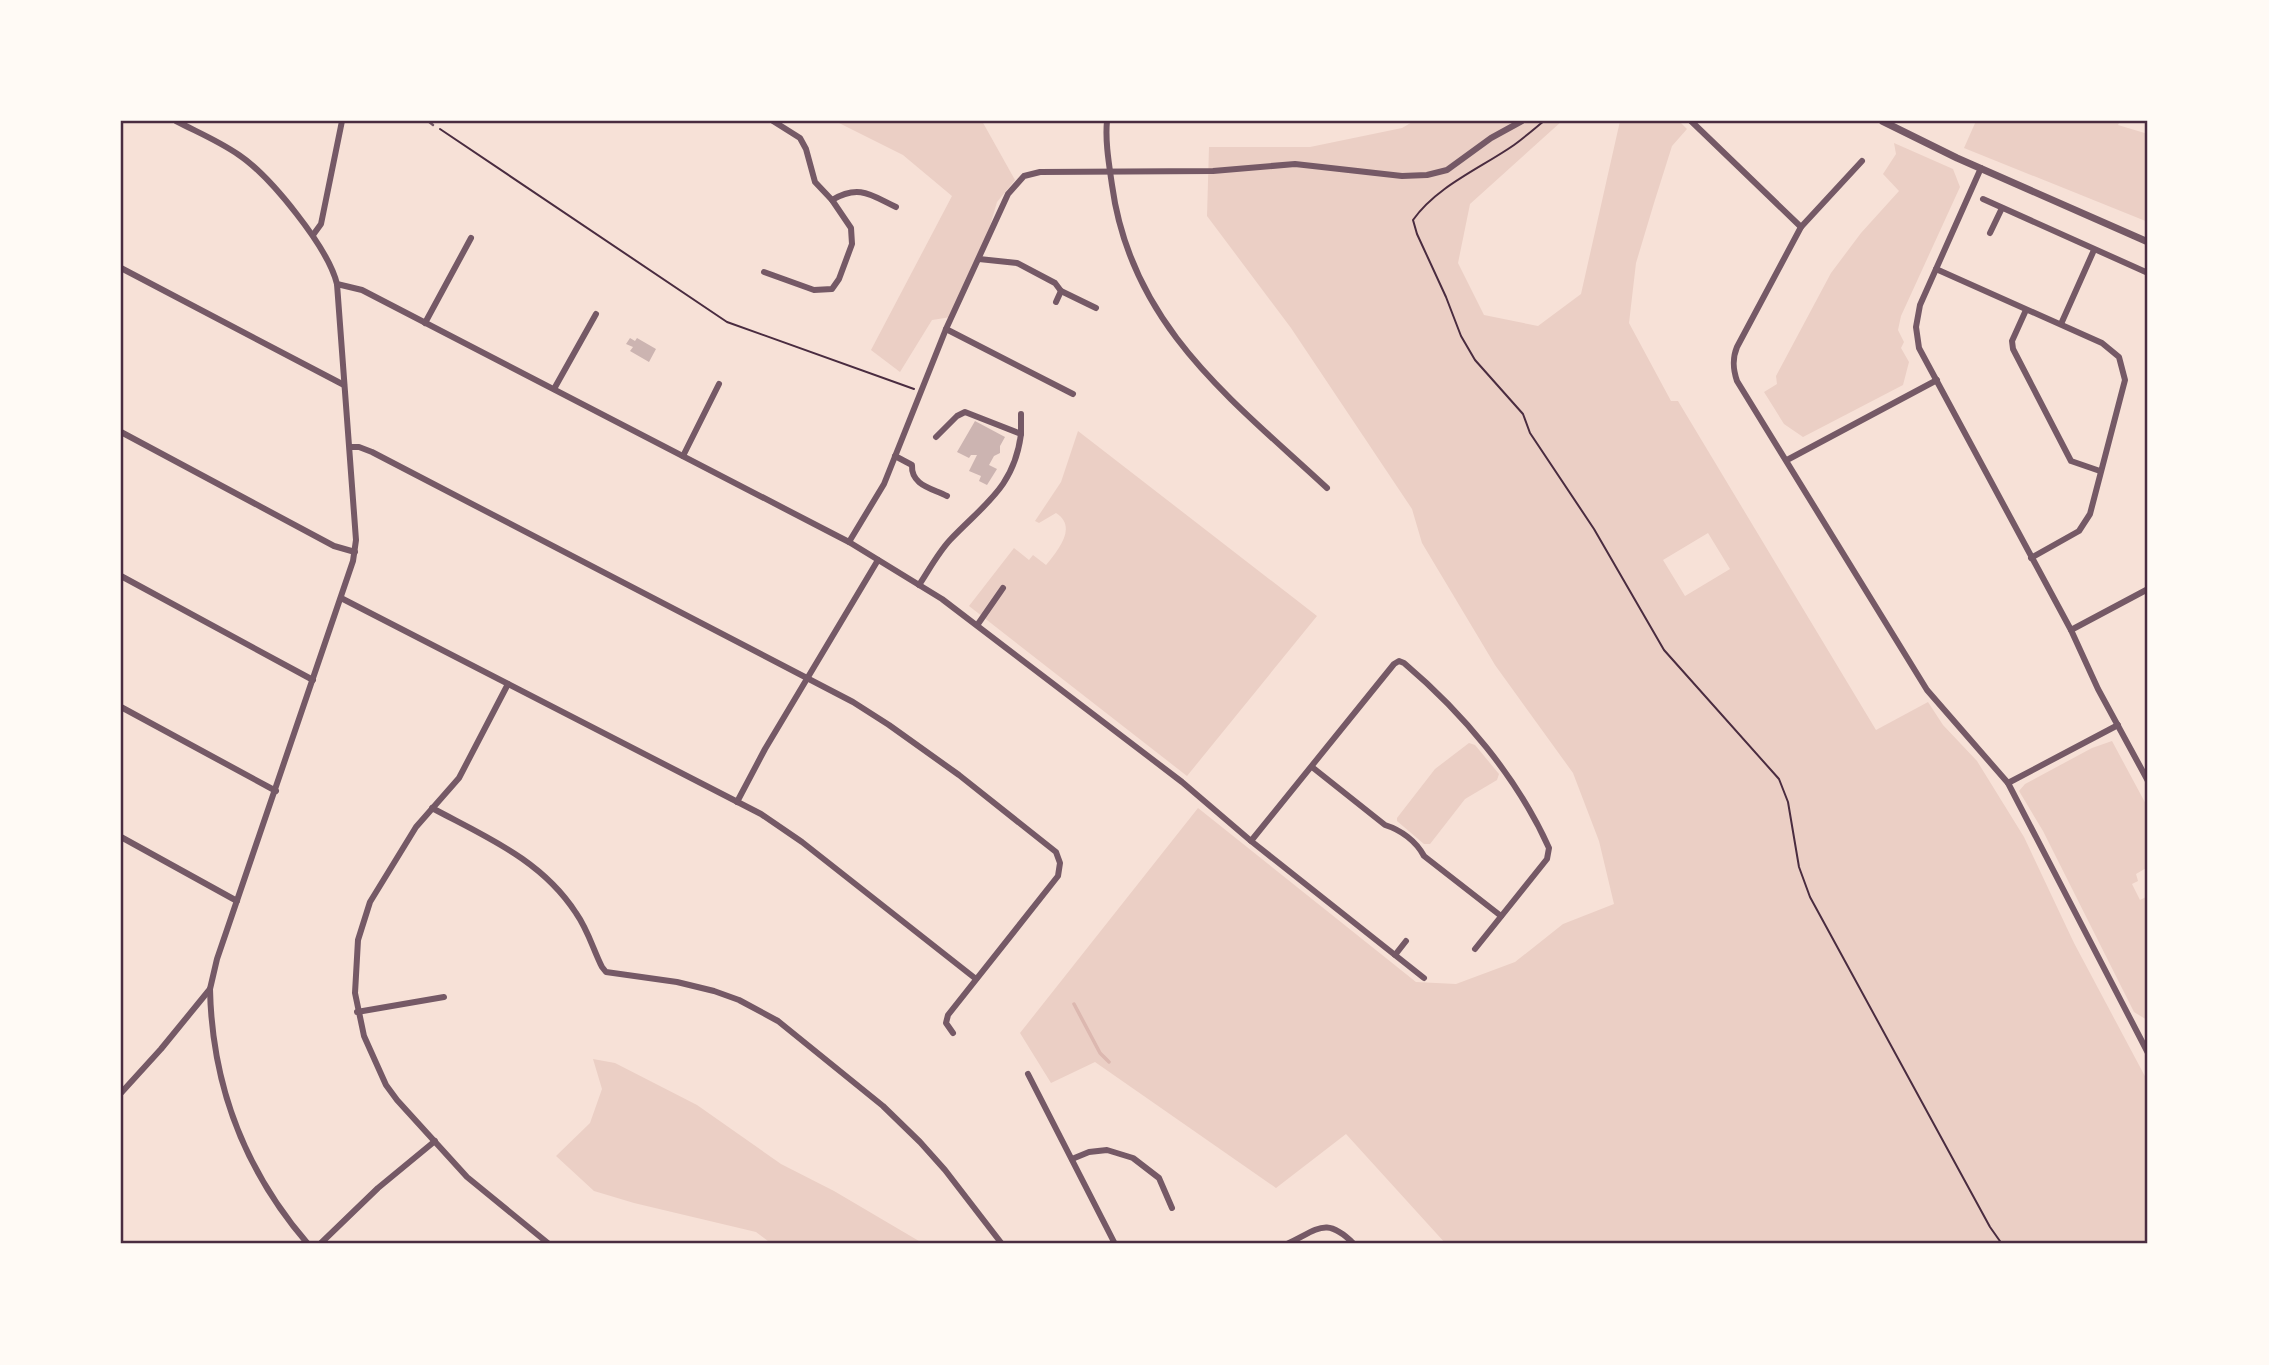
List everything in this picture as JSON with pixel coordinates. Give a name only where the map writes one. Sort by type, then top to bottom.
[{"type":"street","points":[[176,121],[248,162],[313,235],[327,256],[337,284],[351,447],[355,552],[217,959],[210,989],[214,1048],[231,1112],[260,1178],[277,1205],[308,1244]]},
{"type":"street","points":[[313,235],[321,224],[342,121]]},
{"type":"street","points":[[764,272],[814,290],[827,291],[836,284],[853,236],[847,220],[815,183],[806,149],[800,138],[773,121]]},
{"type":"street","points":[[1107,121],[1115,205],[1135,271],[1165,323],[1216,384],[1327,488]]},
{"type":"street","points":[[849,542],[884,484],[946,329],[1008,194],[1024,176],[1040,172],[1110,170],[1213,171],[1295,164],[1402,176],[1427,175],[1447,170],[1491,138],[1522,121]]},
{"type":"street","points":[[1691,121],[1801,227]]},
{"type":"street","points":[[1882,121],[1900,132],[2148,242]]},
{"type":"street","points":[[1862,161],[1801,227],[1737,347],[1732,360],[1737,381],[1927,690],[2008,783],[2148,1053]]},
{"type":"street","points":[[1981,168],[1920,305],[1916,327],[1919,348],[2071,630],[2148,781]]},
{"type":"street","points":[[832,200],[845,193],[861,191],[896,207]]},
{"type":"street","points":[[1983,199],[2148,273]]},
{"type":"street","points":[[1990,233],[2002,208]]},
{"type":"street","points":[[425,323],[471,238]]},
{"type":"street","points":[[2061,324],[2094,250]]},
{"type":"street","points":[[979,259],[1017,263],[1096,308]]},
{"type":"street","points":[[121,268],[344,385]]},
{"type":"street","points":[[1936,270],[2102,343],[2119,357],[2125,380],[2090,514],[2079,531],[2031,558]]},
{"type":"street","points":[[337,284],[362,290],[683,456],[849,542],[919,585],[978,624],[1202,798],[1251,841],[1424,978]]},
{"type":"street","points":[[1056,302],[1061,290]]},
{"type":"street","points":[[2026,310],[2012,341],[2013,349],[2071,461],[2100,471]]},
{"type":"street","points":[[554,390],[596,314]]},
{"type":"street","points":[[946,329],[1073,394]]},
{"type":"street","points":[[1787,460],[1937,380]]},
{"type":"street","points":[[683,456],[719,384]]},
{"type":"street","points":[[936,437],[957,416],[965,412],[1021,434]]},
{"type":"street","points":[[919,585],[945,545],[988,505],[1006,480],[1019,449],[1021,414]]},
{"type":"street","points":[[121,432],[334,546],[355,552]]},
{"type":"street","points":[[351,447],[372,452],[808,678],[890,725],[959,775],[1056,852],[1060,863],[1058,876],[946,1019],[947,1027],[953,1033]]},
{"type":"street","points":[[895,456],[915,463],[912,476],[918,483],[947,496]]},
{"type":"street","points":[[737,802],[878,560]]},
{"type":"street","points":[[121,576],[313,680]]},
{"type":"street","points":[[978,624],[1003,588]]},
{"type":"street","points":[[2071,630],[2148,589]]},
{"type":"street","points":[[341,598],[737,802],[802,842],[976,979]]},
{"type":"street","points":[[1251,841],[1394,664],[1399,661],[1404,663],[1442,696],[1508,776],[1549,848],[1547,859],[1475,949]]},
{"type":"street","points":[[509,684],[466,767],[416,827],[370,902],[358,940],[355,993],[364,1036],[386,1085],[467,1177],[549,1244]]},
{"type":"street","points":[[121,707],[276,791]]},
{"type":"street","points":[[2008,783],[2118,725]]},
{"type":"street","points":[[1312,767],[1385,825],[1397,829],[1420,847],[1424,856],[1501,916]]},
{"type":"street","points":[[432,808],[514,851],[546,876],[561,891],[577,914],[606,972],[677,982],[714,991],[739,1000],[778,1021],[883,1106],[920,1142],[1002,1244]]},
{"type":"street","points":[[121,836],[237,901]]},
{"type":"street","points":[[1395,955],[1406,941]]},
{"type":"street","points":[[121,1093],[210,989]]},
{"type":"street","points":[[357,1012],[444,997]]},
{"type":"street","points":[[2139,1035],[2148,1030]]},
{"type":"street","points":[[1028,1074],[1115,1244]]},
{"type":"street","points":[[320,1244],[379,1188],[435,1141]]},
{"type":"street","points":[[1072,1159],[1089,1152],[1107,1150],[1133,1158],[1159,1178],[1172,1208]]},
{"type":"street","points":[[1287,1244],[1326,1227],[1339,1229],[1354,1244]]},
{"type":"lane","points":[[428,121],[433,125]]},
{"type":"path","points":[[1544,121],[1515,144],[1451,185],[1420,210],[1413,220],[1417,234],[1461,336],[1475,360],[1523,414],[1530,433],[1594,529],[1664,650],[1779,779],[1788,802],[1799,867],[1810,897],[1990,1227],[2002,1244]]},
{"type":"path","points":[[433,125],[727,322],[920,391]]},
{"type":"shaded area","points":[[835,121],[982,121],[1015,180],[997,202],[984,246],[951,317],[932,320],[900,372],[871,350],[952,196],[903,155]]},
{"type":"shaded area","points":[[1414,121],[1562,121],[1470,204],[1458,263],[1484,315],[1538,326],[1581,294],[1620,121],[1679,121],[1687,129],[1672,146],[1636,263],[1629,323],[1671,401],[1678,401],[1876,730],[1928,702],[1943,725],[1977,761],[2024,837],[2074,943],[2148,1082],[2148,1244],[1446,1244],[1346,1134],[1276,1188],[1095,1062],[1051,1083],[1020,1033],[1198,808],[1416,982],[1456,984],[1515,962],[1563,924],[1614,904],[1599,841],[1573,773],[1495,665],[1422,543],[1412,509],[1291,328],[1207,216],[1209,147],[1310,147],[1402,128]],"holes":[[[1708,533],[1730,569],[1685,596],[1663,560]]]},
{"type":"shaded area","points":[[1976,121],[2120,121],[2118,125],[2148,134],[2148,222],[1964,148]]},
{"type":"shaded area","points":[[1894,143],[1953,169],[1960,187],[1901,316],[1898,330],[1904,342],[1901,348],[1909,362],[1903,385],[1803,437],[1784,424],[1764,392],[1777,384],[1776,376],[1831,273],[1861,233],[1899,191],[1883,174],[1896,154]]},
{"type":"shaded area","points":[[1078,431],[1317,616],[1187,776],[969,606],[1014,548],[1029,560],[1033,555],[1046,565],[1060,546],[1066,532],[1062,519],[1056,513],[1039,523],[1035,521],[1061,482]]},
{"type":"shaded area","points":[[2112,741],[2148,808],[2148,867],[2136,874],[2138,881],[2132,884],[2140,900],[2146,897],[2148,902],[2147,1020],[2134,1012],[2043,831],[2019,791],[2025,784],[2092,748]]},
{"type":"shaded area","points":[[1469,743],[1475,745],[1499,774],[1497,780],[1465,799],[1430,844],[1424,844],[1397,821],[1397,818],[1435,769]]},
{"type":"shaded area","points":[[593,1059],[615,1063],[697,1105],[781,1164],[834,1191],[924,1244],[772,1244],[756,1232],[594,1191],[556,1156],[590,1123],[602,1089]]},
{"type":"building","points":[[630,338],[635,341],[637,338],[656,349],[649,362],[630,351],[633,347],[626,344]]},
{"type":"building","points":[[975,421],[1005,437],[1000,453],[994,456],[989,465],[997,469],[987,485],[979,481],[981,476],[969,471],[977,455],[971,455],[969,458],[957,452]]},
{"type":"waterway","points":[[1074,1004],[1100,1053],[1109,1062]]}]
